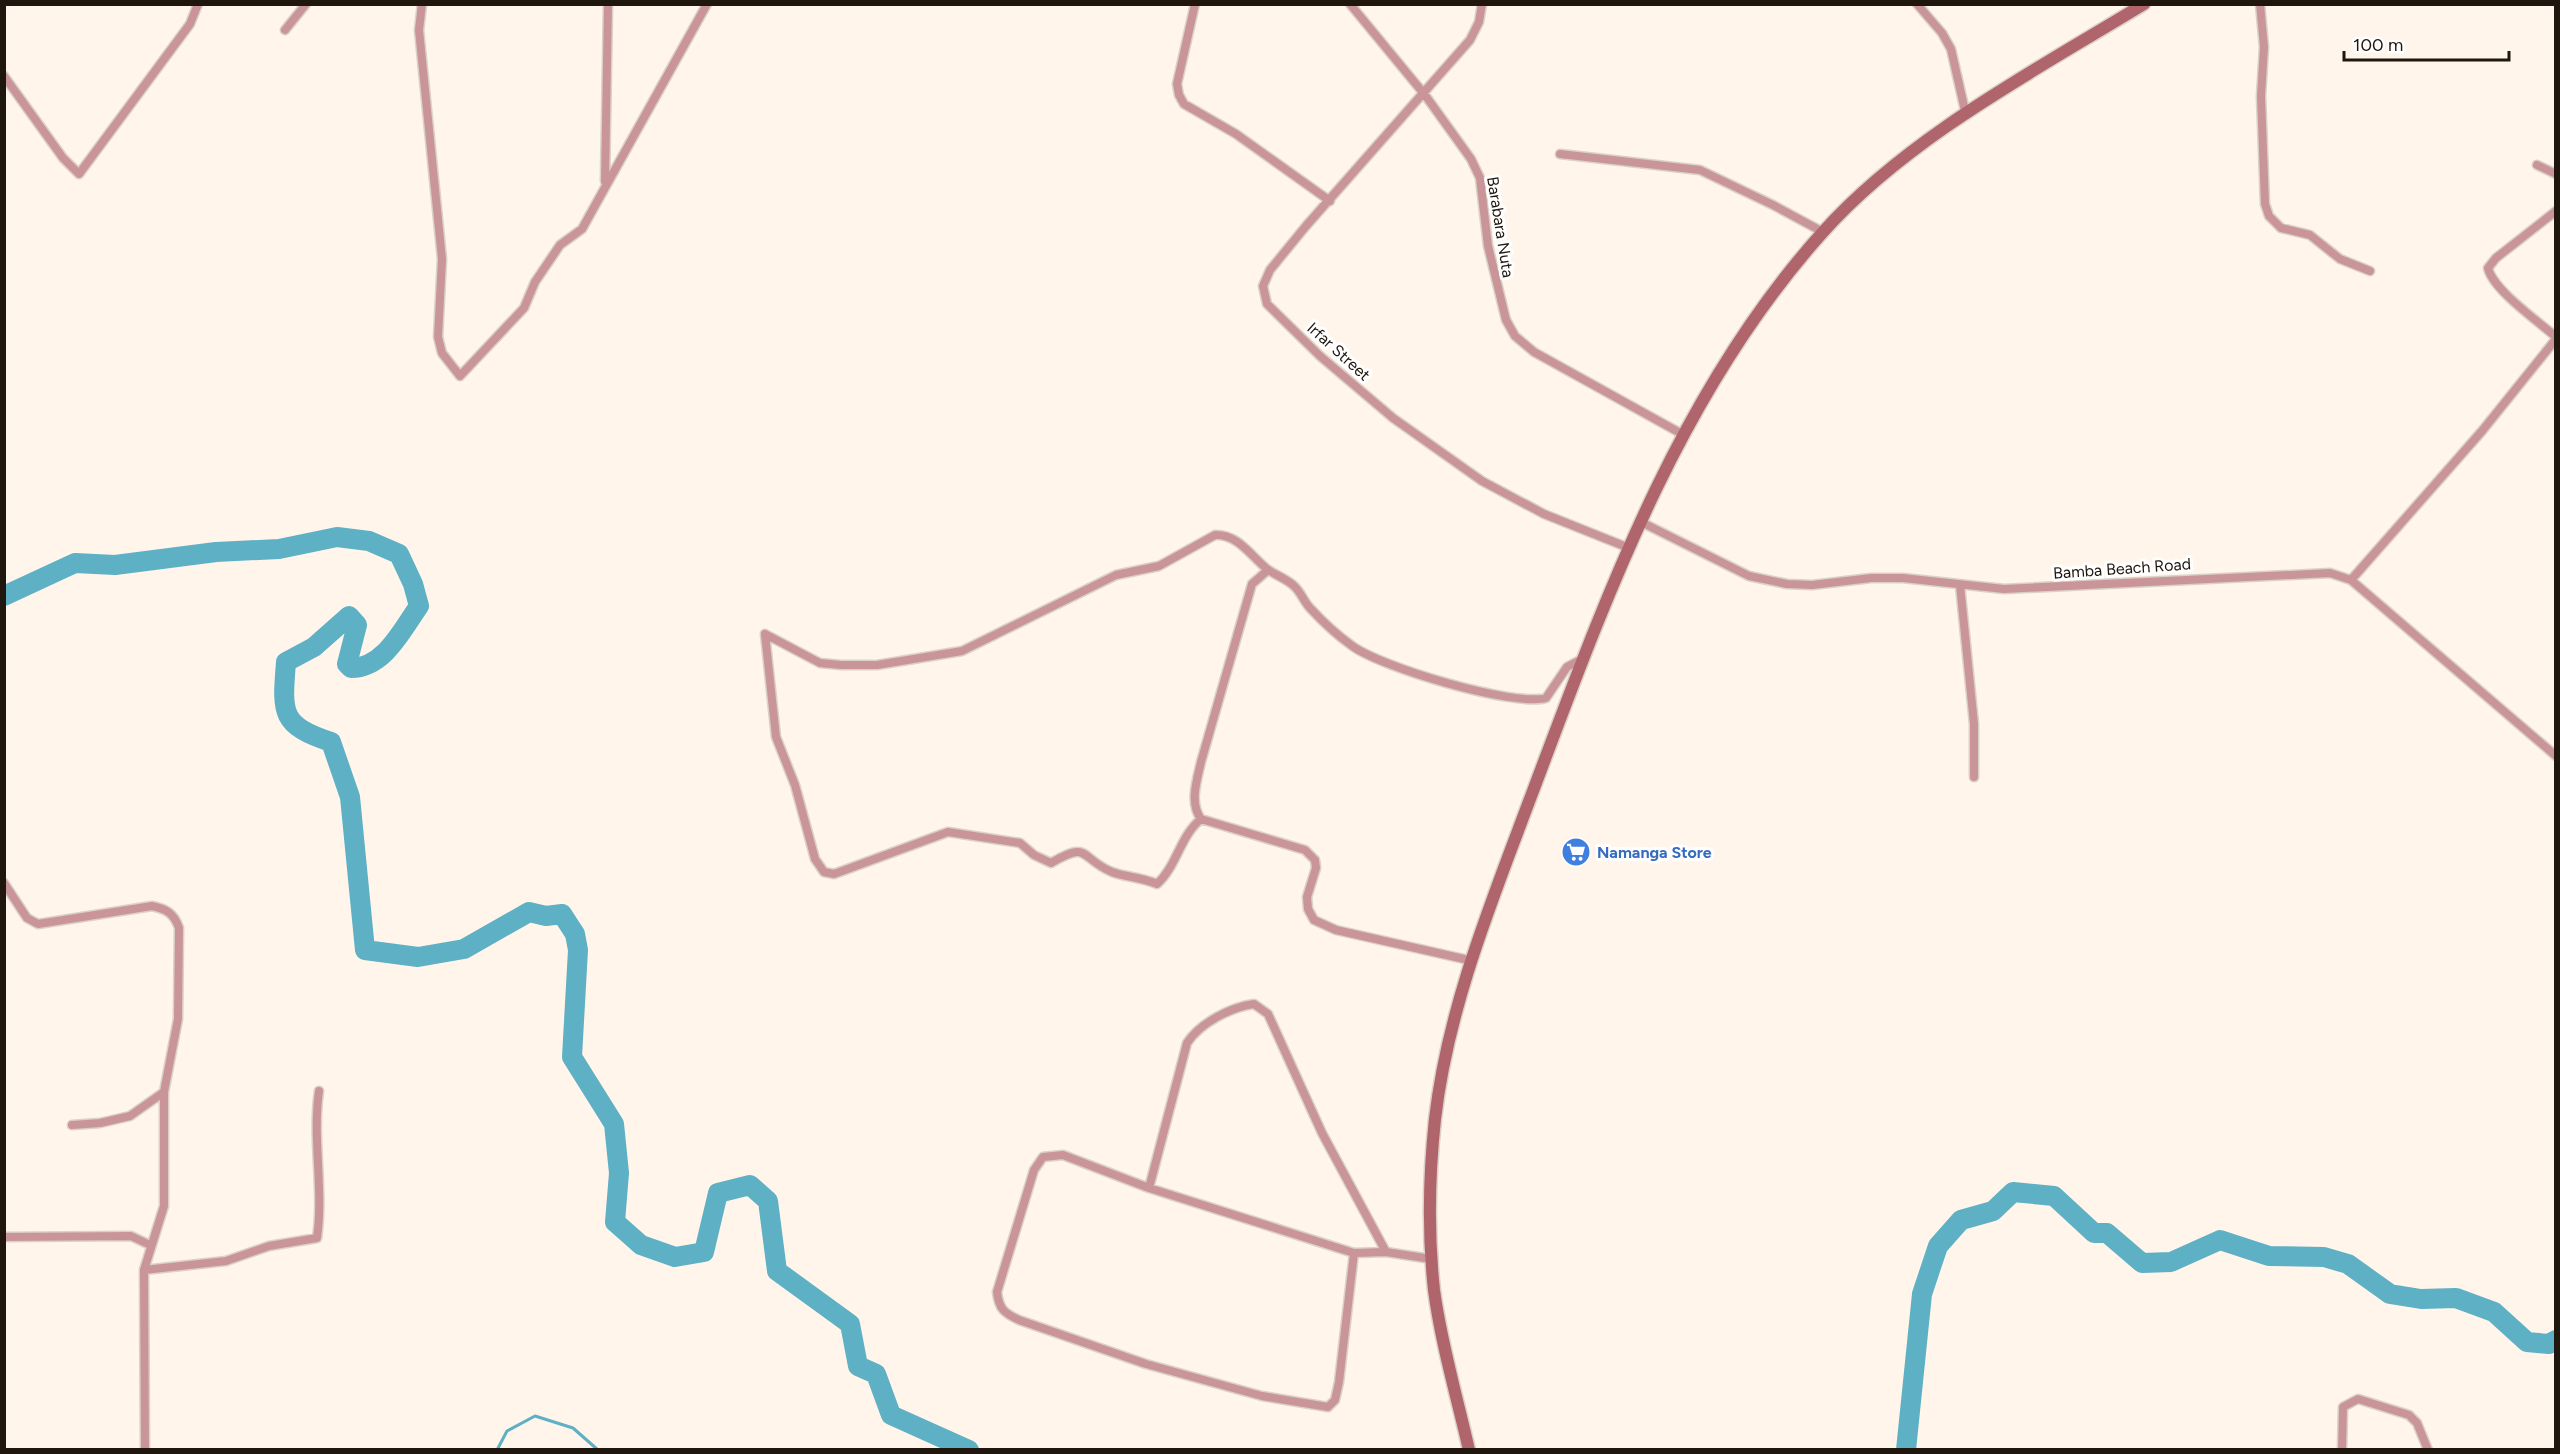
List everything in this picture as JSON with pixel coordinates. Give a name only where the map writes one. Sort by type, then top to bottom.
[{"type":"main road","points":[[1469,1449],[1435,1296],[1431,1258],[1431,1189],[1435,1121],[1447,1044],[1492,900],[1582,659],[1639,520],[1682,434],[1755,318],[1823,232],[1851,202],[1902,160],[1966,115],[2144,4]]},
{"type":"street","points":[[4,76],[63,158],[79,174],[190,24],[198,4]]},
{"type":"street","points":[[285,30],[306,4]]},
{"type":"street","points":[[422,4],[419,30],[442,259],[438,337],[442,353],[460,375],[524,308],[535,282],[560,245],[582,229],[707,4]]},
{"type":"street","points":[[605,184],[608,4]]},
{"type":"street","points":[[1195,4],[1177,84],[1184,104],[1236,134],[1330,201]]},
{"type":"street","name":"Barabara Nuta","points":[[1350,4],[1425,94],[1471,159],[1480,178],[1496,291],[1506,320],[1515,336],[1534,352],[1682,434]]},
{"type":"street","name":"Irfar Street","points":[[1482,4],[1479,22],[1470,40],[1270,270],[1263,286],[1267,304],[1320,356],[1393,418],[1482,481],[1544,514],[1629,548]]},
{"type":"street","points":[[1917,4],[1942,33],[1951,49],[1966,115]]},
{"type":"street","points":[[2260,4],[2264,46],[2262,96],[2265,204],[2269,216],[2281,228],[2310,235],[2340,259],[2370,271]]},
{"type":"street","points":[[1560,154],[1700,170],[1823,232]]},
{"type":"street","points":[[2537,165],[2556,174]]},
{"type":"street","points":[[2350,580],[2482,431],[2556,338],[2511,298],[2490,275],[2488,268],[2496,258],[2556,211]]},
{"type":"street","name":"Bamba Beach Road","points":[[1639,520],[1749,576],[1787,584],[1812,585],[1871,578],[2037,588],[2330,573],[2350,580],[2556,756]]},
{"type":"street","points":[[1201,819],[1189,829],[1166,876],[1156,884],[1139,876],[1112,872],[1079,850],[1071,851],[1051,863],[1034,855],[1020,843],[948,832],[834,874],[824,873],[816,859],[795,785],[776,737],[765,634],[820,663],[877,665],[963,651],[1116,575],[1159,566],[1215,535],[1222,535],[1237,541],[1268,570],[1294,586],[1309,608],[1352,646],[1382,662],[1497,697],[1537,701],[1546,698],[1567,667],[1582,659]]},
{"type":"street","points":[[1268,570],[1252,584],[1201,762],[1195,788],[1195,811],[1201,819],[1305,850],[1316,860],[1317,868],[1307,897],[1308,909],[1314,920],[1336,930],[1473,962]]},
{"type":"street","points":[[1960,585],[1974,724],[1974,777]]},
{"type":"street","points":[[4,883],[27,918],[38,924],[152,906],[164,908],[175,917],[179,928],[178,1018],[164,1092],[164,1206],[144,1270],[145,1449]]},
{"type":"street","points":[[1149,1188],[1187,1043],[1202,1026],[1246,1005],[1254,1004],[1268,1014],[1322,1133],[1386,1252]]},
{"type":"street","points":[[144,1270],[226,1261],[269,1246],[317,1238],[318,1140],[315,1116],[319,1091]]},
{"type":"street","points":[[72,1125],[99,1123],[130,1116],[164,1092]]},
{"type":"street","points":[[1354,1253],[1339,1382],[1335,1400],[1328,1407],[1262,1396],[1146,1364],[1004,1313],[998,1304],[997,1292],[1034,1170],[1043,1157],[1063,1155],[1149,1188],[1354,1253],[1386,1252],[1431,1258]]},
{"type":"street","points":[[4,1237],[131,1236],[150,1245]]},
{"type":"street","points":[[2342,1449],[2343,1407],[2358,1399],[2409,1415],[2416,1423],[2428,1449]]},
{"type":"waterway","points":[[4,596],[75,563],[115,565],[216,552],[279,549],[337,537],[369,541],[399,554],[413,584],[419,606],[383,655],[363,666],[351,668],[347,664],[357,625],[349,616],[314,647],[286,662],[284,694],[288,715],[293,723],[302,730],[331,742],[350,797],[365,950],[418,957],[464,949],[529,912],[546,916],[562,914],[575,934],[578,950],[572,1057],[614,1124],[619,1173],[615,1222],[641,1245],[675,1257],[704,1252],[718,1193],[750,1185],[768,1201],[777,1271],[850,1324],[858,1366],[876,1374],[891,1415],[969,1450]]},
{"type":"waterway","points":[[1906,1450],[1922,1294],[1938,1246],[1961,1220],[1993,1211],[2013,1192],[2054,1196],[2094,1233],[2107,1233],[2142,1263],[2171,1262],[2220,1240],[2269,1256],[2324,1257],[2348,1264],[2390,1294],[2421,1299],[2456,1298],[2494,1312],[2527,1342],[2549,1344],[2556,1340]]},
{"type":"waterway","points":[[497,1450],[507,1431],[535,1416],[573,1428],[598,1450]]},
{"type":"place","name":"Namanga Store","points":[[1576,852]]}]
